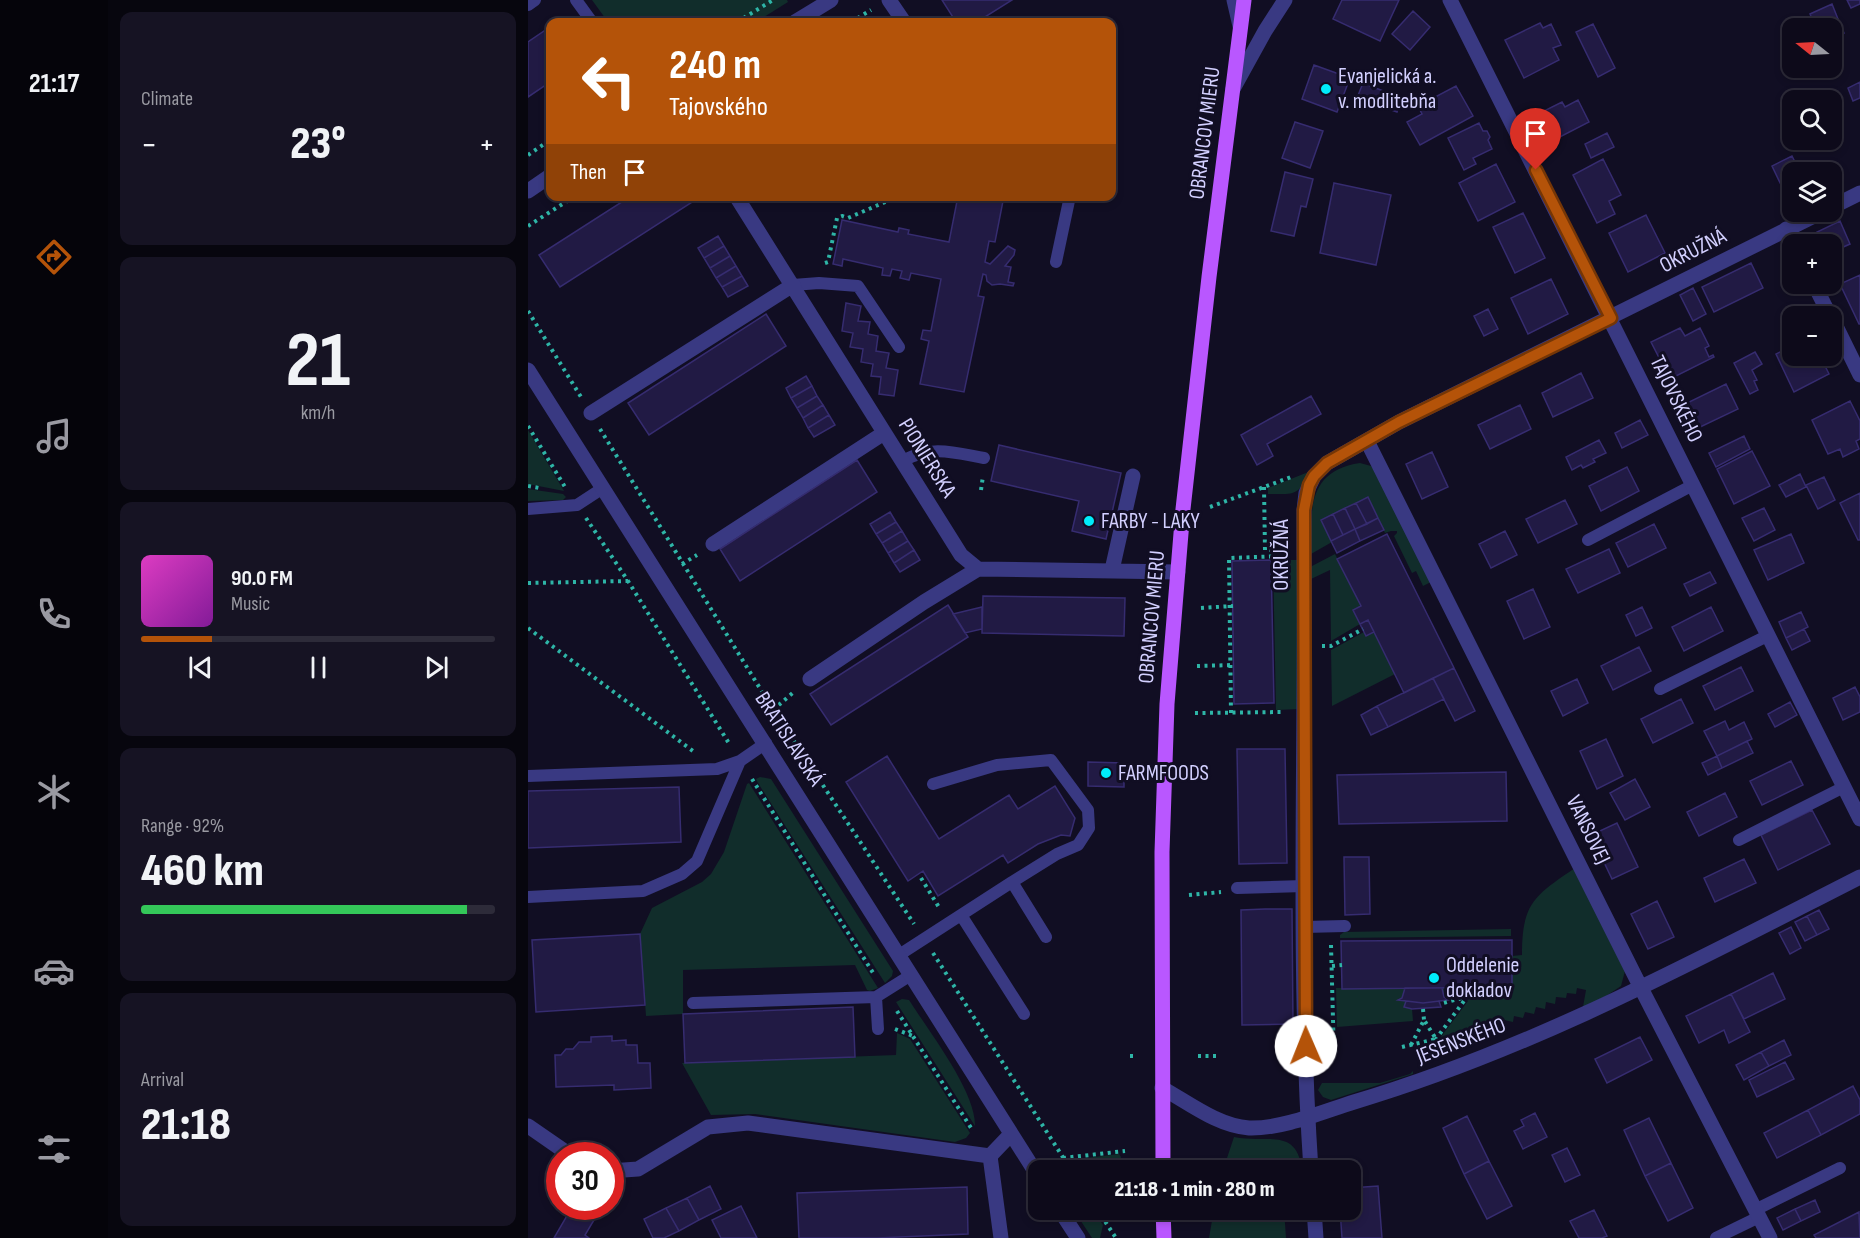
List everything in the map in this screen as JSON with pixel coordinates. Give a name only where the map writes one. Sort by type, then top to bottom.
[{"type":"main road","name":"OBRANCOV MIERU","points":[[1163,1160],[1162,826],[1167,704],[1183,509],[1244,0]]},
{"type":"main road","points":[[1163,1220],[1164,1238]]},
{"type":"street","points":[[807,6],[831,0]]},
{"type":"street","points":[[1234,0],[1241,31]]},
{"type":"street","points":[[1233,89],[1285,0]]},
{"type":"street","name":"TAJOVSKÉHO","points":[[1450,0],[1860,819]]},
{"type":"street","points":[[884,3],[900,18]]},
{"type":"street","points":[[528,191],[546,180]]},
{"type":"street","points":[[1842,202],[1860,193]]},
{"type":"street","name":"PIONIERSKA","points":[[739,201],[961,555],[978,569]]},
{"type":"street","name":"OKRUŽNÁ","points":[[1310,1160],[1307,1116],[1304,927],[1304,501],[1309,485],[1320,468],[1399,422],[1801,222]]},
{"type":"street","points":[[1786,229],[1789,234]]},
{"type":"street","points":[[591,413],[793,285]]},
{"type":"street","points":[[1842,339],[1860,375]]},
{"type":"street","name":"BRATISLAVSKÁ","points":[[528,370],[1028,1160]]},
{"type":"street","points":[[712,544],[884,433]]},
{"type":"street","name":"VANSOVEJ","points":[[1367,441],[1641,988],[1770,1238]]},
{"type":"street","points":[[1112,570],[1133,476]]},
{"type":"street","points":[[810,678],[978,569],[1178,572]]},
{"type":"street","name":"JESENSKÉHO","points":[[1162,1088],[1218,1119],[1241,1127],[1272,1125],[1369,1098],[1475,1061],[1564,1025],[1860,877]]},
{"type":"street","points":[[624,1170],[638,1169],[708,1127],[748,1124],[990,1156]]},
{"type":"street","points":[[528,1126],[551,1142]]},
{"type":"street","points":[[990,1156],[1011,1134]]},
{"type":"street","points":[[990,1156],[1001,1238]]},
{"type":"street","points":[[1066,1220],[1078,1238]]},
{"type":"street","points":[[1315,1220],[1316,1238]]},
{"type":"lane","points":[[528,5],[535,0]]},
{"type":"lane","points":[[576,0],[589,18]]},
{"type":"lane","points":[[1056,262],[1069,201]]},
{"type":"lane","points":[[793,285],[819,283],[858,286],[898,346]]},
{"type":"lane","points":[[902,461],[917,453],[931,450],[946,451],[984,463]]},
{"type":"lane","points":[[1588,540],[1693,485]]},
{"type":"lane","points":[[528,508],[577,505],[603,488]]},
{"type":"lane","points":[[1660,688],[1767,636]]},
{"type":"lane","points":[[528,776],[717,769],[740,761],[766,743]]},
{"type":"lane","points":[[899,955],[1057,854],[1078,845],[1089,828],[1088,810],[1051,760],[997,765],[933,783]]},
{"type":"lane","points":[[528,897],[643,891],[682,874],[697,861],[740,761]]},
{"type":"lane","points":[[1739,840],[1844,787]]},
{"type":"lane","points":[[1012,882],[1046,937]]},
{"type":"lane","points":[[1237,888],[1304,886]]},
{"type":"lane","points":[[961,915],[1024,1014]]},
{"type":"lane","points":[[1304,927],[1345,926]]},
{"type":"lane","points":[[693,1003],[879,991],[911,975]]},
{"type":"lane","points":[[878,1029],[879,991]]},
{"type":"lane","points":[[1716,1238],[1840,1168]]},
{"type":"path","points":[[744,18],[773,0]]},
{"type":"path","points":[[858,18],[884,3]]},
{"type":"path","points":[[528,154],[546,143]]},
{"type":"path","points":[[528,226],[566,201]]},
{"type":"path","points":[[822,264],[828,262],[837,218],[842,216],[848,218],[887,201]]},
{"type":"path","points":[[528,311],[773,710],[924,938],[1063,1158],[1125,1151]]},
{"type":"path","points":[[528,426],[740,761],[879,991]]},
{"type":"path","points":[[981,490],[984,463]]},
{"type":"path","points":[[1210,507],[1320,468]]},
{"type":"path","points":[[1264,487],[1265,550],[1288,550],[1292,556]]},
{"type":"path","points":[[1231,713],[1229,558],[1271,556]]},
{"type":"path","points":[[682,564],[688,561]]},
{"type":"path","points":[[528,583],[628,581]]},
{"type":"path","points":[[1201,608],[1231,606]]},
{"type":"path","points":[[528,628],[717,769]]},
{"type":"path","points":[[1331,646],[1363,629]]},
{"type":"path","points":[[1197,666],[1232,665]]},
{"type":"path","points":[[773,710],[810,678]]},
{"type":"path","points":[[1195,713],[1304,711]]},
{"type":"path","points":[[921,878],[948,923]]},
{"type":"path","points":[[1190,895],[1214,894]]},
{"type":"path","points":[[1331,927],[1334,1057]]},
{"type":"path","points":[[1332,966],[1342,965]]},
{"type":"path","points":[[1439,1035],[1464,1001],[1462,998],[1440,1004]]},
{"type":"path","points":[[892,1002],[974,1131]]},
{"type":"path","points":[[1402,1047],[1436,1039],[1424,1020],[1423,1009]]},
{"type":"path","points":[[1411,1045],[1424,1020]]},
{"type":"path","points":[[1130,1056],[1136,1056]]},
{"type":"path","points":[[1198,1056],[1219,1056]]},
{"type":"path","points":[[1104,1220],[1116,1238]]},
{"type":"green space","points":[[592,0],[787,0],[788,2],[762,18],[605,18]]},
{"type":"green space","points":[[528,430],[564,491],[528,484]]},
{"type":"green space","points":[[1360,463],[1371,466],[1377,472],[1431,582],[1423,586],[1416,571],[1412,573],[1394,536],[1397,531],[1385,533],[1368,497],[1321,520],[1332,542],[1311,554],[1312,509],[1321,484],[1342,467]]},
{"type":"green space","points":[[1311,471],[1298,490],[1290,494],[1268,494],[1268,488]]},
{"type":"green space","points":[[528,489],[563,494],[566,497],[563,500],[528,501]]},
{"type":"green space","points":[[1335,554],[1361,606],[1353,610],[1360,624],[1331,641],[1330,570],[1311,579],[1310,570],[1312,566]]},
{"type":"green space","points":[[1273,560],[1298,560],[1299,709],[1276,710]]},
{"type":"green space","points":[[1364,632],[1374,632],[1395,674],[1332,706],[1331,650]]},
{"type":"green space","points":[[760,777],[771,779],[893,971],[892,976],[885,983],[758,783],[756,779]]},
{"type":"green space","points":[[749,783],[878,988],[867,990],[855,965],[683,970],[683,1014],[646,1016],[640,934],[652,908],[702,882],[711,874],[724,852]]},
{"type":"green space","points":[[1575,868],[1625,971],[1621,986],[1583,1007],[1586,990],[1577,988],[1576,994],[1567,993],[1566,998],[1556,997],[1555,1004],[1546,1002],[1545,1009],[1536,1007],[1534,1014],[1525,1012],[1523,1018],[1514,1016],[1513,1022],[1504,1020],[1503,1026],[1494,1024],[1492,1031],[1484,1029],[1482,1035],[1473,1033],[1472,1039],[1462,1036],[1460,1042],[1450,1040],[1444,1058],[1445,1046],[1440,1045],[1440,1038],[1468,1001],[1463,994],[1448,1000],[1444,997],[1442,988],[1512,987],[1512,956],[1522,955],[1525,923],[1533,902],[1549,886]]},
{"type":"green space","points":[[1511,929],[1511,936],[1340,938],[1344,932]]},
{"type":"green space","points":[[1336,988],[1405,988],[1402,998],[1398,999],[1406,1001],[1404,1007],[1412,1009],[1413,1021],[1337,1027]]},
{"type":"green space","points":[[902,999],[909,1000],[960,1080],[973,1112],[975,1126],[896,1002]]},
{"type":"green space","points":[[897,1033],[910,1039],[970,1133],[966,1138],[955,1142],[755,1114],[711,1115],[682,1063],[896,1055]]},
{"type":"green space","points":[[1413,1071],[1413,1074],[1331,1100],[1323,1097],[1318,1090],[1322,1083],[1380,1083]]},
{"type":"green space","points":[[1234,1137],[1286,1142],[1294,1147],[1300,1160],[1226,1160]]},
{"type":"green space","points":[[1119,1154],[1121,1157],[1120,1160],[1070,1160]]},
{"type":"green space","points":[[1080,1220],[1100,1220],[1103,1225],[1100,1238],[1092,1238]]},
{"type":"green space","points":[[1212,1220],[1285,1220],[1286,1238],[1209,1238]]},
{"type":"building","points":[[942,0],[1012,0],[983,18],[953,18]]},
{"type":"building","points":[[1342,0],[1399,0],[1380,41],[1333,19]]},
{"type":"building","points":[[1847,0],[1860,0],[1860,4],[1851,8]]},
{"type":"building","points":[[1832,4],[1838,18],[1812,18],[1810,14]]},
{"type":"building","points":[[1413,11],[1430,27],[1410,50],[1392,34]]},
{"type":"building","points":[[1540,23],[1543,28],[1551,24],[1561,45],[1553,48],[1559,60],[1524,78],[1505,40]]},
{"type":"building","points":[[1593,24],[1615,68],[1598,77],[1576,32]]},
{"type":"building","points":[[546,30],[546,85],[528,97],[528,42]]},
{"type":"building","name":"Evanjelická a. v. modlitebňa","points":[[1314,65],[1350,78],[1337,112],[1302,99]]},
{"type":"building","points":[[1860,82],[1860,98],[1853,101],[1848,88]]},
{"type":"building","points":[[1363,83],[1401,98],[1397,112],[1357,98]]},
{"type":"building","points":[[1456,86],[1473,116],[1420,145],[1407,122],[1422,114],[1418,106]]},
{"type":"building","points":[[1578,100],[1589,122],[1554,140],[1540,113],[1562,102],[1565,107]]},
{"type":"building","points":[[1295,122],[1323,131],[1310,168],[1282,158]]},
{"type":"building","points":[[1479,123],[1490,137],[1488,140],[1492,149],[1473,158],[1476,164],[1464,170],[1448,138]]},
{"type":"building","points":[[1607,133],[1614,147],[1591,158],[1585,144]]},
{"type":"building","points":[[1792,156],[1795,162],[1782,162],[1782,187],[1772,166]]},
{"type":"building","points":[[1603,159],[1621,195],[1609,201],[1615,214],[1597,223],[1573,175]]},
{"type":"building","points":[[1496,164],[1515,202],[1478,221],[1459,183]]},
{"type":"building","points":[[1285,172],[1313,179],[1306,207],[1301,206],[1294,236],[1271,231]]},
{"type":"building","points":[[1334,183],[1391,195],[1376,265],[1320,253]]},
{"type":"building","points":[[623,201],[694,201],[560,287],[539,255]]},
{"type":"building","points":[[957,201],[1003,201],[995,242],[989,241],[985,262],[990,264],[1008,246],[1015,250],[1014,255],[1005,266],[1011,267],[1008,282],[1014,283],[1013,286],[992,285],[983,274],[978,296],[984,297],[964,392],[920,384],[929,341],[921,339],[923,330],[931,331],[941,279],[911,273],[909,280],[900,278],[902,271],[892,269],[890,276],[882,275],[883,268],[843,259],[842,266],[833,264],[842,220],[898,232],[899,228],[909,230],[908,234],[949,242]]},
{"type":"building","points":[[1523,213],[1545,258],[1515,273],[1493,227]]},
{"type":"building","points":[[1646,215],[1665,253],[1628,272],[1609,233]]},
{"type":"building","points":[[1840,222],[1850,244],[1842,248],[1842,234],[1818,234],[1817,232]]},
{"type":"building","points":[[718,236],[724,246],[704,258],[698,248]]},
{"type":"building","points":[[724,246],[730,256],[710,268],[704,258]]},
{"type":"building","points":[[730,256],[736,266],[716,278],[710,268]]},
{"type":"building","points":[[1751,263],[1763,288],[1714,312],[1702,287]]},
{"type":"building","points":[[736,266],[742,276],[722,287],[716,278]]},
{"type":"building","points":[[1860,275],[1860,324],[1842,288],[1842,283]]},
{"type":"building","points":[[742,276],[748,286],[728,297],[722,287]]},
{"type":"building","points":[[1551,279],[1568,314],[1528,334],[1511,298]]},
{"type":"building","points":[[1693,288],[1706,314],[1693,321],[1680,295]]},
{"type":"building","points":[[846,303],[861,306],[858,321],[870,322],[868,334],[878,336],[876,351],[889,353],[886,368],[898,370],[894,396],[879,394],[881,377],[871,376],[873,364],[861,362],[863,349],[850,347],[853,333],[842,331]]},
{"type":"building","points":[[1488,309],[1498,329],[1484,336],[1474,316]]},
{"type":"building","points":[[766,314],[786,346],[649,435],[628,403]]},
{"type":"building","points":[[1680,328],[1685,336],[1700,328],[1709,346],[1705,348],[1709,357],[1713,355],[1714,357],[1670,379],[1651,342]]},
{"type":"building","points":[[1782,351],[1782,366],[1825,366],[1829,374],[1794,392],[1776,354]]},
{"type":"building","points":[[1755,352],[1762,364],[1752,370],[1757,380],[1754,381],[1758,390],[1750,394],[1734,363]]},
{"type":"building","points":[[1581,373],[1593,398],[1553,417],[1542,393]]},
{"type":"building","points":[[806,376],[812,386],[791,398],[786,388]]},
{"type":"building","points":[[1726,384],[1738,409],[1696,429],[1685,404]]},
{"type":"building","points":[[812,386],[817,396],[797,408],[791,398]]},
{"type":"building","points":[[817,396],[823,405],[803,418],[797,408]]},
{"type":"building","points":[[1311,396],[1321,414],[1267,444],[1273,456],[1257,465],[1241,435]]},
{"type":"building","points":[[1850,401],[1860,421],[1860,439],[1856,441],[1859,449],[1843,457],[1840,449],[1828,454],[1812,420]]},
{"type":"building","points":[[823,405],[829,415],[808,428],[803,418]]},
{"type":"building","points":[[1520,405],[1531,429],[1490,449],[1478,425]]},
{"type":"building","points":[[829,415],[835,425],[814,437],[808,428]]},
{"type":"building","points":[[1640,420],[1648,435],[1622,448],[1615,433]]},
{"type":"building","points":[[1744,436],[1750,449],[1716,467],[1709,453]]},
{"type":"building","points":[[1599,440],[1606,453],[1593,459],[1595,462],[1583,468],[1581,465],[1572,470],[1566,457]]},
{"type":"building","points":[[999,445],[1121,473],[1106,539],[1072,531],[1079,501],[991,481]]},
{"type":"building","points":[[1752,451],[1770,486],[1734,504],[1717,469]]},
{"type":"building","points":[[1432,452],[1448,487],[1422,499],[1406,464]]},
{"type":"building","points":[[857,460],[877,492],[740,581],[720,549]]},
{"type":"building","points":[[1627,467],[1639,491],[1601,511],[1589,486]]},
{"type":"building","points":[[1800,474],[1806,487],[1786,497],[1779,485]]},
{"type":"building","points":[[1824,477],[1835,500],[1818,509],[1806,485]]},
{"type":"building","points":[[1860,493],[1860,540],[1858,540],[1840,503]]},
{"type":"building","points":[[1368,497],[1378,518],[1367,524],[1356,503]]},
{"type":"building","points":[[1565,500],[1577,524],[1538,543],[1526,519]]},
{"type":"building","points":[[1356,503],[1367,524],[1355,529],[1345,508]]},
{"type":"building","points":[[1345,508],[1355,529],[1343,535],[1333,514]]},
{"type":"building","points":[[1764,508],[1775,530],[1754,541],[1742,518]]},
{"type":"building","points":[[890,512],[896,522],[876,534],[870,524]]},
{"type":"building","points":[[1333,514],[1343,535],[1331,541],[1321,520]]},
{"type":"building","points":[[1378,518],[1384,530],[1360,541],[1355,529]]},
{"type":"building","points":[[896,522],[902,531],[882,543],[876,534]]},
{"type":"building","points":[[1654,524],[1666,548],[1628,567],[1616,543]]},
{"type":"building","points":[[1355,529],[1360,541],[1337,553],[1331,541]]},
{"type":"building","points":[[902,531],[908,541],[888,553],[882,543]]},
{"type":"building","points":[[1505,531],[1517,555],[1491,568],[1479,544]]},
{"type":"building","points":[[1387,534],[1454,668],[1404,693],[1368,620],[1360,624],[1353,610],[1361,606],[1337,559]]},
{"type":"building","points":[[1791,534],[1804,563],[1768,580],[1754,550]]},
{"type":"building","points":[[908,541],[914,550],[894,563],[888,553]]},
{"type":"building","points":[[1609,549],[1620,573],[1578,593],[1566,569]]},
{"type":"building","points":[[914,550],[920,560],[900,572],[894,563]]},
{"type":"building","points":[[1271,560],[1274,703],[1234,704],[1232,561]]},
{"type":"building","points":[[1710,572],[1716,583],[1690,596],[1684,584]]},
{"type":"building","points":[[1533,589],[1550,627],[1524,639],[1507,601]]},
{"type":"building","points":[[983,596],[1125,598],[1124,636],[982,633]]},
{"type":"building","points":[[948,605],[968,637],[831,725],[810,694]]},
{"type":"building","points":[[982,607],[982,629],[965,633],[953,614]]},
{"type":"building","points":[[1642,607],[1652,628],[1636,636],[1626,615]]},
{"type":"building","points":[[1711,607],[1723,631],[1684,651],[1672,627]]},
{"type":"building","points":[[1801,612],[1808,627],[1786,638],[1779,622]]},
{"type":"building","points":[[1368,620],[1374,632],[1366,636],[1360,624]]},
{"type":"building","points":[[1804,629],[1810,641],[1792,650],[1786,638]]},
{"type":"building","points":[[1639,647],[1651,671],[1613,690],[1601,666]]},
{"type":"building","points":[[1741,667],[1753,691],[1715,710],[1703,686]]},
{"type":"building","points":[[1454,668],[1475,711],[1455,721],[1433,678]]},
{"type":"building","points":[[1433,678],[1444,699],[1388,727],[1377,706]]},
{"type":"building","points":[[1577,679],[1588,703],[1563,716],[1551,691]]},
{"type":"building","points":[[1855,687],[1860,697],[1860,712],[1843,720],[1833,698]]},
{"type":"building","points":[[1681,699],[1693,723],[1653,743],[1641,719]]},
{"type":"building","points":[[1790,702],[1797,715],[1775,727],[1768,714]]},
{"type":"building","points":[[1377,706],[1388,727],[1371,735],[1361,715]]},
{"type":"building","points":[[1725,721],[1729,730],[1744,722],[1752,739],[1717,756],[1704,731]]},
{"type":"building","points":[[1606,739],[1623,776],[1597,789],[1580,751]]},
{"type":"building","points":[[1747,741],[1753,753],[1722,768],[1717,756]]},
{"type":"building","points":[[1237,749],[1285,749],[1287,863],[1239,864]]},
{"type":"building","points":[[887,756],[939,839],[1009,795],[1018,809],[1055,786],[1075,818],[1070,836],[1061,835],[1038,844],[1008,863],[1003,855],[938,896],[923,871],[908,881],[846,782]]},
{"type":"building","points":[[1717,756],[1722,768],[1708,775],[1702,763]]},
{"type":"building","points":[[1791,761],[1803,785],[1762,805],[1750,781]]},
{"type":"building","name":"FARMFOODS","points":[[1088,762],[1124,763],[1124,787],[1088,786]]},
{"type":"building","points":[[1506,772],[1507,821],[1339,824],[1337,775]]},
{"type":"building","points":[[1635,779],[1650,807],[1625,820],[1610,793]]},
{"type":"building","points":[[679,787],[681,842],[528,848],[528,791]]},
{"type":"building","points":[[1725,793],[1737,817],[1699,836],[1687,812]]},
{"type":"building","points":[[1812,810],[1830,844],[1778,870],[1761,835]]},
{"type":"building","points":[[1617,823],[1638,867],[1612,879],[1591,835]]},
{"type":"building","points":[[1344,857],[1369,857],[1370,914],[1345,915]]},
{"type":"building","points":[[1744,859],[1756,883],[1715,902],[1704,878]]},
{"type":"building","points":[[1657,901],[1674,937],[1648,949],[1631,914]]},
{"type":"building","points":[[1292,909],[1293,1024],[1242,1025],[1241,910]]},
{"type":"building","points":[[1819,910],[1829,929],[1817,935],[1807,916]]},
{"type":"building","points":[[1807,916],[1817,935],[1805,941],[1795,922]]},
{"type":"building","points":[[1791,927],[1801,948],[1790,954],[1779,933]]},
{"type":"building","points":[[640,934],[645,1005],[536,1012],[532,940]]},
{"type":"building","points":[[1512,940],[1512,987],[1342,989],[1341,941]]},
{"type":"building","points":[[1773,973],[1785,999],[1744,1019],[1731,994]]},
{"type":"building","points":[[1405,988],[1442,988],[1444,997],[1448,1000],[1423,1003],[1398,1000],[1402,998]]},
{"type":"building","points":[[1731,994],[1750,1032],[1729,1043],[1724,1030],[1699,1043],[1686,1016]]},
{"type":"building","points":[[1406,1001],[1423,1003],[1439,1001],[1441,1007],[1412,1009],[1404,1007]]},
{"type":"building","points":[[853,1007],[855,1057],[685,1063],[683,1014]]},
{"type":"building","points":[[612,1036],[612,1041],[626,1040],[626,1045],[637,1045],[638,1063],[650,1063],[651,1088],[614,1090],[614,1085],[556,1087],[555,1055],[561,1055],[566,1049],[573,1049],[579,1042],[591,1042],[591,1037]]},
{"type":"building","points":[[1640,1037],[1652,1060],[1607,1083],[1595,1059]]},
{"type":"building","points":[[1784,1040],[1791,1055],[1769,1066],[1761,1052]]},
{"type":"building","points":[[1761,1052],[1769,1066],[1744,1080],[1736,1065]]},
{"type":"building","points":[[1785,1062],[1794,1079],[1757,1097],[1749,1080]]},
{"type":"building","points":[[1853,1086],[1860,1100],[1860,1114],[1821,1135],[1808,1110]]},
{"type":"building","points":[[1808,1110],[1821,1135],[1777,1158],[1764,1133]]},
{"type":"building","points":[[1535,1113],[1547,1137],[1523,1149],[1514,1131],[1524,1126],[1521,1120]]},
{"type":"building","points":[[1467,1116],[1489,1161],[1464,1174],[1443,1128]]},
{"type":"building","points":[[1649,1118],[1671,1163],[1645,1176],[1624,1130]]},
{"type":"building","points":[[1567,1148],[1580,1175],[1565,1182],[1552,1155]]},
{"type":"building","points":[[1489,1161],[1512,1206],[1487,1219],[1464,1174]]},
{"type":"building","points":[[1671,1163],[1693,1208],[1668,1221],[1645,1176]]},
{"type":"building","points":[[710,1186],[721,1209],[699,1220],[687,1198]]},
{"type":"building","points":[[1378,1186],[1382,1238],[1342,1238],[1341,1220],[1361,1220],[1361,1187]]},
{"type":"building","points":[[967,1187],[968,1234],[877,1238],[799,1238],[797,1193]]},
{"type":"building","points":[[687,1198],[699,1220],[679,1231],[666,1208]]},
{"type":"building","points":[[1815,1200],[1820,1212],[1801,1221],[1795,1209]]},
{"type":"building","points":[[741,1206],[757,1238],[721,1238],[712,1220]]},
{"type":"building","points":[[666,1208],[679,1231],[664,1238],[653,1238],[644,1219]]},
{"type":"building","points":[[1795,1209],[1801,1221],[1783,1230],[1777,1218]]},
{"type":"building","points":[[1594,1210],[1607,1236],[1579,1238],[1570,1221]]},
{"type":"building","points":[[1859,1212],[1860,1238],[1816,1238],[1814,1235]]},
{"type":"building","points":[[564,1220],[594,1220],[585,1235],[589,1238],[554,1238]]},
{"type":"place","name":"Evanjelická a. v. modlitebňa","points":[[1326,89]]},
{"type":"place","name":"FARBY - LAKY","points":[[1089,521]]},
{"type":"place","name":"FARMFOODS","points":[[1106,773]]},
{"type":"place","name":"Oddelenie dokladov","points":[[1434,978]]},
{"type":"route","points":[[1306,1046],[1304,886],[1304,501],[1306,493],[1314,476],[1327,463],[1399,422],[1611,318],[1536,170]]}]
